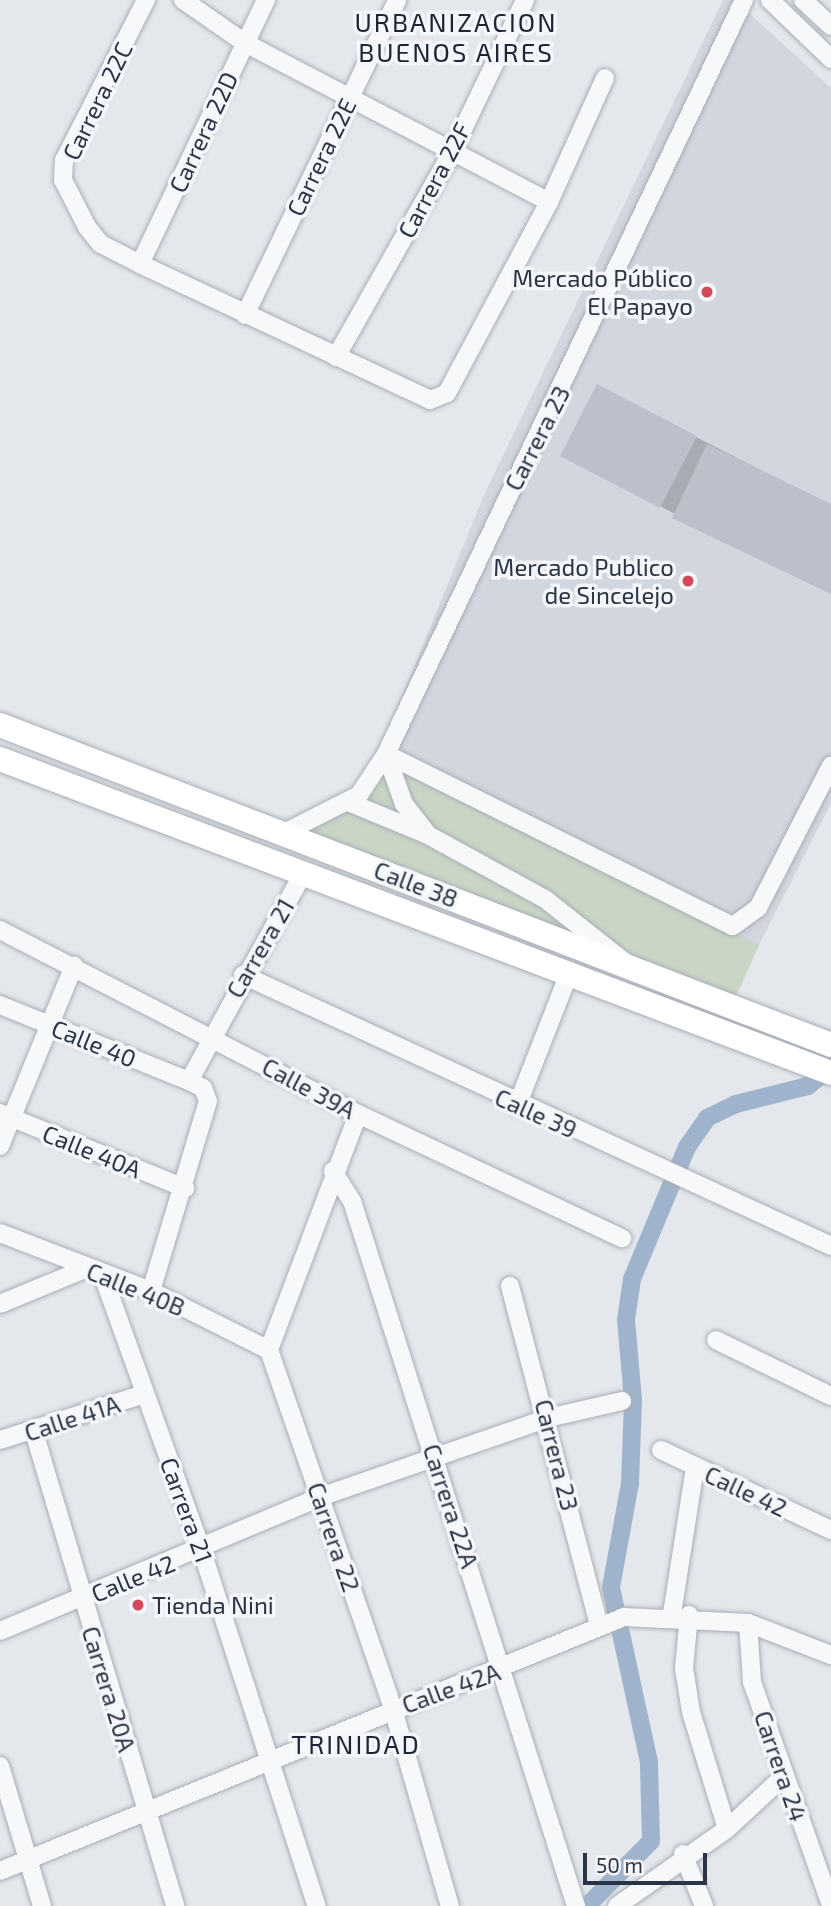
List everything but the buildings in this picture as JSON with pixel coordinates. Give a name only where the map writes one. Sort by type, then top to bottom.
[{"type":"highway","name":"Calle 38","points":[[0,725],[826,1043]]},
{"type":"highway","name":"Calle 38","points":[[0,758],[823,1070]]},
{"type":"street","name":"Carrera 22C","points":[[140,264],[101,244],[73,204],[64,160],[146,0]]},
{"type":"street","points":[[183,0],[245,43],[549,202]]},
{"type":"street","name":"Carrera 22D","points":[[140,264],[266,0]]},
{"type":"street","name":"Carrera 22E","points":[[245,315],[397,0]]},
{"type":"street","name":"Carrera 22F","points":[[336,357],[452,152],[525,0]]},
{"type":"street","name":"Carrera 23","points":[[284,833],[348,803],[386,754],[744,0]]},
{"type":"street","points":[[770,0],[831,59]]},
{"type":"street","points":[[803,0],[831,26]]},
{"type":"street","points":[[140,264],[430,400],[447,393],[549,202],[605,78]]},
{"type":"street","points":[[386,754],[404,804],[428,835]]},
{"type":"street","points":[[386,754],[721,923],[743,924],[758,908],[831,766]]},
{"type":"street","points":[[348,803],[428,835],[554,905],[628,965]]},
{"type":"street","name":"Carrera 21","points":[[189,1081],[209,1036],[303,874]]},
{"type":"street","name":"Calle 39A","points":[[0,930],[358,1114],[622,1238]]},
{"type":"street","points":[[0,1146],[6,1116],[51,1026],[74,966]]},
{"type":"street","points":[[517,1106],[569,974]]},
{"type":"street","name":"Calle 39","points":[[243,975],[517,1106],[667,1168],[831,1246]]},
{"type":"street","name":"Calle 40","points":[[0,1005],[189,1081]]},
{"type":"street","points":[[151,1291],[185,1188],[208,1101],[203,1088],[189,1081]]},
{"type":"street","points":[[269,1350],[333,1171],[358,1114]]},
{"type":"street","name":"Calle 40A","points":[[6,1116],[185,1188]]},
{"type":"street","name":"Carrera 22A","points":[[333,1171],[352,1201],[504,1669],[576,1905]]},
{"type":"street","name":"Calle 40B","points":[[0,1233],[103,1276],[151,1291],[269,1350]]},
{"type":"street","points":[[0,1304],[85,1269]]},
{"type":"street","name":"Carrera 21","points":[[103,1276],[202,1551],[317,1906]]},
{"type":"street","name":"Carrera 23","points":[[510,1286],[604,1624]]},
{"type":"street","points":[[716,1340],[831,1396]]},
{"type":"street","name":"Carrera 22","points":[[269,1350],[393,1709],[450,1906]]},
{"type":"street","name":"Calle 41A","points":[[0,1440],[34,1432],[144,1394]]},
{"type":"street","name":"Calle 42","points":[[0,1631],[202,1551],[320,1497],[548,1418],[622,1401]]},
{"type":"street","name":"Carrera 20A","points":[[34,1432],[176,1906]]},
{"type":"street","name":"Calle 42","points":[[661,1450],[831,1530]]},
{"type":"street","points":[[695,1467],[680,1615],[684,1668],[691,1712],[727,1829]]},
{"type":"street","name":"Calle 42A","points":[[0,1871],[145,1808],[393,1709],[504,1669],[604,1624],[637,1614],[680,1615],[748,1623],[831,1655]]},
{"type":"street","name":"Carrera 24","points":[[748,1623],[752,1682],[831,1905]]},
{"type":"street","points":[[0,1766],[42,1906]]},
{"type":"street","points":[[617,1906],[683,1854],[727,1829],[784,1776]]},
{"type":"street","points":[[683,1854],[704,1906]]},
{"type":"shaded area","name":"Mercado Público El Papayo","points":[[723,0],[735,0],[831,88],[831,803],[752,959],[375,763],[484,495]]},
{"type":"green space","points":[[386,754],[759,945],[732,1006],[284,833],[348,802]]},
{"type":"waterway","points":[[587,1906],[651,1841],[649,1762],[611,1587],[630,1483],[633,1400],[626,1320],[632,1279],[687,1147],[707,1118],[736,1104],[808,1086],[831,1067]]},
{"type":"place","name":"Mercado Público El Papayo","points":[[707,292]]},
{"type":"place","name":"Mercado Publico de Sincelejo","points":[[688,581]]},
{"type":"place","name":"Tienda Nini","points":[[138,1605]]},
{"type":"district","name":"URBANIZACION BUENOS AIRES","points":[[456,37]]},
{"type":"district","name":"TRINIDAD","points":[[356,1744]]}]
